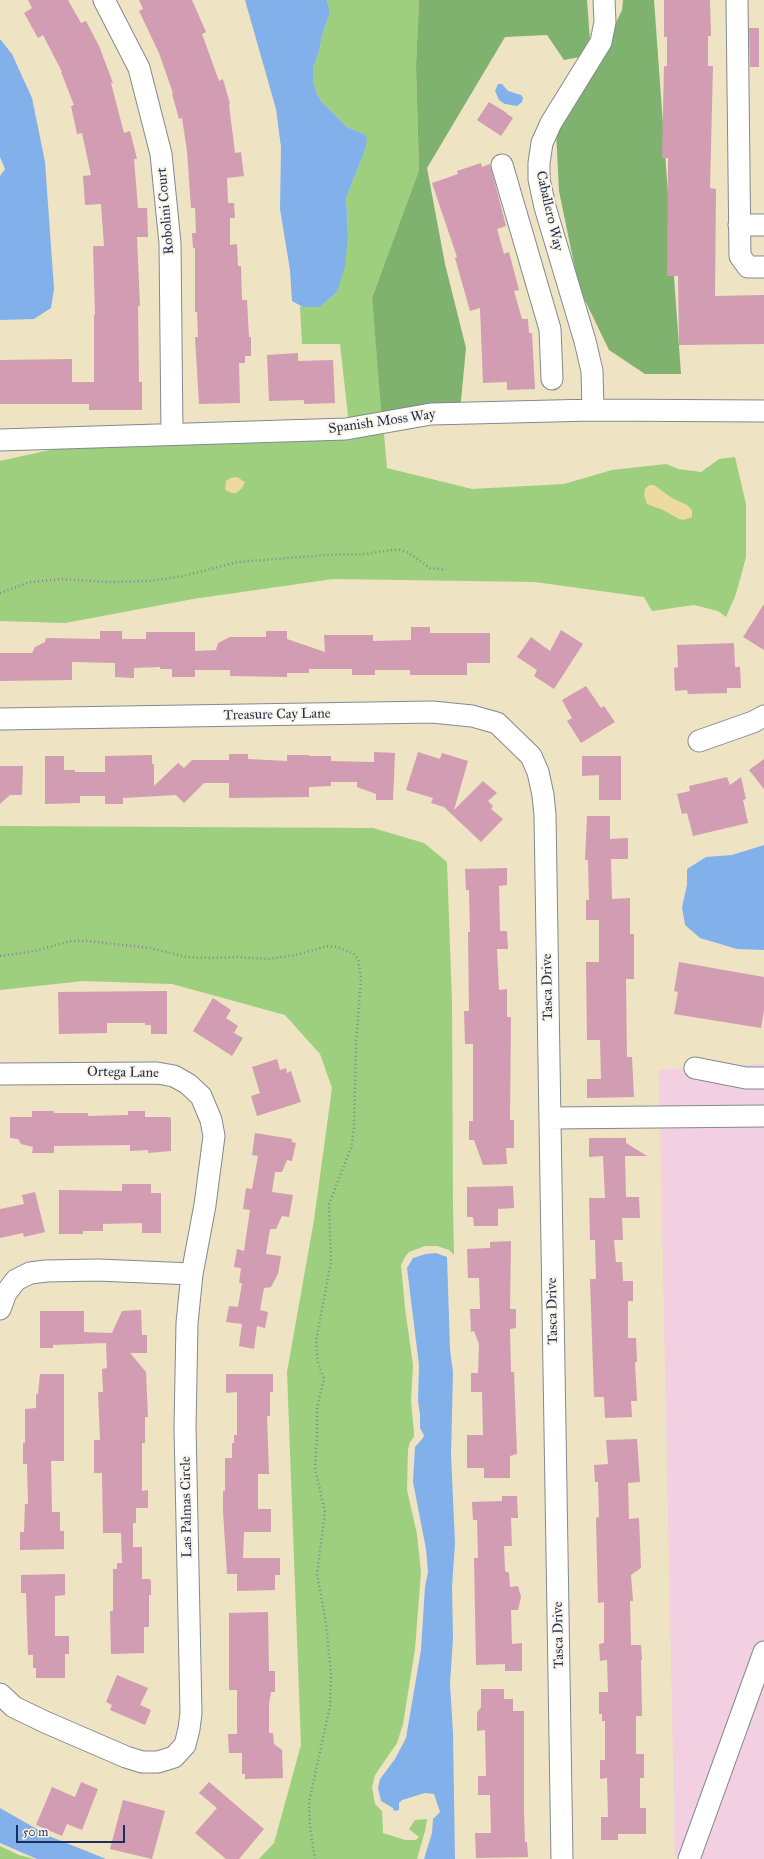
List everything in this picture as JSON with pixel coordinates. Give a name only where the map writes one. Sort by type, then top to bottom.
[{"type":"street","name":"Robolini Court","points":[[104,0],[139,68],[161,154],[170,243],[172,434]]},
{"type":"street","name":"Caballero Way","points":[[593,410],[592,371],[585,341],[539,179],[539,163],[542,143],[551,123],[600,42],[605,22],[604,0]]},
{"type":"street","points":[[737,0],[740,256],[748,267],[764,267]]},
{"type":"street","points":[[502,165],[550,329],[552,379]]},
{"type":"street","points":[[739,225],[764,225]]},
{"type":"street","points":[[532,267],[559,253]]},
{"type":"street","name":"Spanish Moss Way","points":[[0,440],[346,429],[431,414],[593,410],[764,411]]},
{"type":"street","name":"Treasure Cay Lane","points":[[0,718],[432,712],[472,716],[498,723],[531,756],[534,764]]},
{"type":"street","points":[[699,741],[753,722],[764,716]]},
{"type":"street","name":"Tasca Drive","points":[[534,764],[543,795],[545,815],[562,1859]]},
{"type":"street","points":[[695,1068],[746,1078],[764,1078]]},
{"type":"street","name":"Ortega Lane","points":[[0,1074],[157,1073],[174,1076],[188,1084],[201,1096],[211,1120],[214,1136],[205,1204],[192,1274]]},
{"type":"street","points":[[550,1118],[764,1116]]},
{"type":"street","points":[[0,1309],[6,1293],[16,1280],[30,1273],[46,1271],[98,1270],[192,1274]]},
{"type":"street","name":"Las Palmas Circle","points":[[0,1694],[14,1707],[45,1722],[126,1757],[142,1762],[158,1762],[174,1757],[185,1745],[191,1713],[185,1427],[187,1323],[192,1274]]},
{"type":"street","points":[[689,1859],[764,1652]]},
{"type":"path","points":[[0,593],[30,582],[62,579],[110,582],[151,581],[183,576],[238,562],[327,555],[366,554],[392,550],[400,550],[409,553],[430,568],[446,570]]},
{"type":"path","points":[[0,956],[35,951],[70,941],[88,941],[151,948],[177,956],[209,958],[238,956],[268,959],[296,955],[327,946],[350,951],[358,959],[361,979],[356,1043],[354,1128],[351,1148],[329,1204],[328,1212],[331,1262],[316,1341],[318,1363],[324,1379],[317,1408],[315,1469],[325,1512],[324,1529],[318,1558],[317,1578],[326,1623],[331,1673],[330,1706],[309,1802],[310,1826],[315,1859]]},
{"type":"shaded area","points":[[764,1064],[764,1859],[684,1859],[675,1856],[659,1070]]},
{"type":"green space","points":[[327,0],[419,0],[416,66],[419,170],[372,298],[387,468],[472,489],[564,484],[612,470],[666,464],[678,469],[701,472],[719,459],[735,457],[746,504],[746,557],[736,594],[726,617],[718,611],[694,605],[652,611],[644,597],[535,582],[333,579],[193,599],[65,623],[0,621],[0,461],[77,444],[350,434],[340,344],[302,344],[300,306],[320,307],[337,292],[348,234],[346,198],[365,150],[364,134],[347,127],[322,102],[316,92],[313,81],[313,69],[320,48],[322,35],[330,13]]},
{"type":"green space","points":[[419,0],[587,0],[591,55],[564,60],[547,35],[505,37],[427,168],[445,264],[466,348],[460,411],[382,420],[372,298],[419,170],[416,66]]},
{"type":"green space","points":[[623,0],[654,0],[681,374],[645,374],[609,350],[579,288],[559,191],[556,131],[596,65],[622,10]]},
{"type":"green space","points":[[0,826],[373,828],[424,843],[447,862],[452,1002],[454,1255],[449,1250],[437,1246],[425,1246],[409,1252],[401,1265],[413,1365],[411,1401],[414,1437],[410,1442],[408,1449],[407,1490],[417,1534],[421,1572],[415,1649],[403,1724],[397,1743],[375,1775],[372,1787],[375,1804],[382,1811],[383,1833],[405,1840],[416,1840],[419,1837],[409,1829],[415,1820],[427,1819],[417,1859],[259,1859],[274,1843],[301,1745],[287,1372],[314,1220],[332,1088],[320,1054],[285,1015],[172,984],[83,981],[0,990]]},
{"type":"green space","points":[[0,1846],[19,1855],[35,1859],[0,1859]]},
{"type":"sand","points":[[237,477],[245,482],[242,488],[236,493],[225,490],[226,481],[230,478]]},
{"type":"sand","points":[[649,485],[654,485],[672,498],[687,505],[692,510],[692,517],[684,520],[679,519],[663,510],[647,504],[644,495],[645,489]]},
{"type":"water","points":[[245,0],[327,0],[330,13],[322,35],[320,48],[313,69],[313,81],[316,92],[322,102],[347,127],[364,134],[367,138],[365,150],[346,198],[348,234],[345,266],[337,292],[320,307],[303,307],[292,301],[290,270],[280,209],[281,147],[276,109]]},
{"type":"water","points":[[0,39],[12,54],[32,98],[45,162],[54,289],[51,308],[34,319],[0,320],[0,176],[5,169],[0,157]]},
{"type":"water","points":[[498,84],[502,84],[508,91],[521,95],[523,98],[522,102],[517,106],[505,104],[499,100],[495,91]]},
{"type":"water","points":[[764,845],[764,950],[737,949],[700,938],[685,925],[682,907],[687,885],[687,869],[706,857],[732,855]]},
{"type":"water","points":[[436,1253],[447,1257],[450,1350],[453,1372],[451,1455],[455,1543],[452,1587],[453,1638],[450,1684],[453,1733],[455,1859],[424,1859],[432,1833],[433,1819],[440,1812],[434,1794],[425,1793],[402,1800],[399,1803],[399,1810],[394,1811],[393,1808],[381,1801],[378,1788],[380,1779],[395,1759],[406,1738],[421,1650],[425,1587],[428,1572],[426,1549],[413,1482],[415,1447],[424,1435],[420,1428],[418,1401],[419,1365],[407,1268],[413,1258]]},
{"type":"water","points":[[0,1808],[49,1836],[106,1859],[37,1859],[0,1843]]},
{"type":"building","points":[[28,0],[68,0],[81,23],[86,21],[99,46],[113,83],[111,83],[124,133],[130,131],[137,159],[134,159],[138,208],[147,208],[148,237],[137,237],[140,306],[138,306],[139,382],[142,382],[142,410],[89,410],[89,404],[0,404],[0,360],[72,359],[72,382],[94,382],[95,315],[93,246],[104,246],[101,204],[85,205],[83,176],[91,175],[82,133],[77,134],[71,106],[74,105],[62,72],[43,35],[38,38],[24,13],[32,8]]},
{"type":"building","points":[[139,0],[192,0],[206,32],[202,34],[219,81],[223,79],[230,104],[235,153],[241,152],[244,176],[227,178],[228,203],[234,203],[235,218],[230,218],[230,245],[237,244],[238,266],[241,266],[242,300],[247,300],[249,337],[251,337],[251,356],[245,356],[245,363],[239,363],[240,403],[199,404],[195,337],[198,337],[197,312],[195,312],[195,248],[193,248],[192,233],[196,233],[195,208],[191,208],[187,151],[182,118],[179,119],[173,93],[159,53],[139,11],[143,9]]},
{"type":"building","points":[[664,0],[710,0],[711,36],[708,36],[708,66],[713,66],[710,188],[716,189],[715,296],[764,295],[764,344],[679,345],[678,276],[667,276],[668,158],[662,158],[664,66],[667,66],[667,37],[664,37]]},
{"type":"building","points":[[749,28],[759,28],[759,67],[750,67]]},
{"type":"building","points":[[489,102],[513,118],[501,136],[477,120]]},
{"type":"building","points":[[481,163],[482,167],[490,164],[506,226],[497,229],[504,254],[509,252],[519,290],[514,291],[522,319],[528,319],[529,333],[532,333],[535,389],[507,390],[507,382],[483,383],[480,308],[470,311],[455,258],[457,257],[432,183],[458,174],[457,171]]},
{"type":"building","points":[[298,353],[298,361],[333,360],[335,403],[304,404],[304,400],[269,401],[267,355]]},
{"type":"building","points":[[764,604],[764,650],[743,637]]},
{"type":"building","points":[[411,627],[430,627],[430,633],[490,633],[490,663],[467,663],[467,675],[410,675],[410,670],[375,670],[375,675],[352,675],[352,669],[309,669],[309,673],[287,673],[287,677],[230,676],[230,670],[195,670],[195,677],[172,677],[172,669],[160,669],[160,667],[134,668],[134,678],[115,677],[115,663],[72,662],[72,680],[0,681],[0,653],[32,653],[35,647],[45,642],[46,638],[100,639],[100,631],[122,631],[122,639],[146,639],[146,632],[195,632],[195,651],[216,650],[218,643],[230,637],[266,637],[266,631],[287,631],[287,639],[325,652],[324,635],[373,635],[373,641],[411,640]]},
{"type":"building","points":[[561,630],[583,644],[554,689],[534,676],[537,670],[517,657],[531,637],[550,651]]},
{"type":"building","points":[[734,643],[735,667],[740,667],[741,688],[727,688],[727,693],[688,694],[687,690],[675,691],[674,668],[678,667],[677,645]]},
{"type":"building","points":[[586,686],[601,708],[604,706],[615,722],[581,743],[567,721],[572,718],[562,700]]},
{"type":"building","points":[[374,752],[395,753],[393,800],[376,800],[376,794],[357,787],[357,782],[331,782],[331,786],[309,787],[309,797],[229,798],[229,783],[204,783],[184,803],[176,795],[123,798],[123,804],[105,804],[105,796],[80,796],[80,803],[45,804],[45,756],[64,756],[64,770],[75,770],[75,772],[105,772],[105,756],[152,755],[152,764],[154,764],[154,786],[178,763],[184,768],[192,760],[229,760],[229,754],[248,754],[248,759],[287,761],[287,755],[309,755],[331,756],[331,761],[374,762]]},
{"type":"building","points":[[418,752],[440,759],[442,753],[468,761],[454,810],[483,781],[497,793],[488,801],[493,806],[491,809],[503,819],[481,842],[444,807],[431,803],[433,798],[406,790]]},
{"type":"building","points":[[582,756],[621,756],[621,800],[599,800],[599,775],[582,776]]},
{"type":"building","points":[[764,759],[764,789],[749,770]]},
{"type":"building","points":[[0,766],[23,766],[22,795],[10,795],[0,804]]},
{"type":"building","points":[[727,777],[730,785],[741,777],[746,799],[743,800],[748,823],[693,836],[687,813],[682,814],[677,794],[690,791],[689,786]]},
{"type":"building","points":[[587,816],[610,816],[610,839],[628,838],[628,859],[611,859],[612,899],[630,898],[630,934],[634,934],[634,979],[626,979],[627,1057],[632,1057],[634,1097],[587,1098],[587,1079],[601,1079],[600,1040],[587,1040],[586,962],[599,962],[599,920],[586,920],[586,900],[589,900],[588,860],[585,860]]},
{"type":"building","points":[[507,868],[507,885],[499,886],[500,931],[507,931],[508,949],[497,949],[499,990],[507,989],[507,1017],[511,1017],[510,1120],[514,1120],[514,1148],[506,1148],[507,1164],[483,1165],[474,1140],[469,1140],[469,1121],[473,1121],[473,1044],[465,1044],[464,1011],[469,1011],[468,932],[470,932],[469,890],[466,890],[465,869]]},
{"type":"building","points":[[679,962],[764,977],[764,1010],[761,1028],[674,1014],[678,992],[674,991]]},
{"type":"building","points":[[167,991],[167,1034],[151,1034],[151,1025],[145,1025],[145,1023],[107,1023],[107,1033],[59,1034],[58,992]]},
{"type":"building","points":[[213,998],[231,1010],[226,1018],[238,1026],[234,1033],[243,1038],[232,1056],[193,1031]]},
{"type":"building","points":[[277,1059],[280,1070],[286,1068],[287,1073],[291,1071],[301,1102],[257,1116],[251,1096],[260,1093],[252,1067]]},
{"type":"building","points":[[32,1111],[54,1111],[54,1113],[88,1113],[88,1116],[128,1115],[128,1111],[145,1111],[145,1117],[168,1117],[171,1118],[171,1151],[148,1153],[148,1150],[130,1151],[130,1145],[54,1146],[54,1153],[32,1153],[33,1147],[21,1144],[18,1139],[10,1138],[10,1117],[32,1117]]},
{"type":"building","points":[[255,1133],[292,1139],[292,1142],[296,1143],[292,1161],[287,1160],[282,1172],[275,1172],[272,1192],[293,1195],[289,1217],[282,1216],[276,1229],[270,1229],[266,1254],[281,1256],[278,1274],[271,1287],[264,1288],[260,1310],[268,1312],[265,1328],[257,1326],[254,1349],[239,1346],[242,1324],[226,1322],[229,1306],[238,1307],[242,1283],[239,1283],[241,1268],[234,1267],[237,1249],[244,1251],[250,1210],[243,1209],[246,1188],[252,1189],[258,1156],[252,1155]]},
{"type":"building","points":[[589,1138],[626,1138],[626,1143],[647,1156],[625,1156],[626,1197],[639,1197],[640,1218],[622,1218],[623,1240],[614,1240],[616,1262],[622,1262],[623,1281],[633,1281],[633,1301],[628,1301],[628,1338],[636,1338],[637,1362],[635,1362],[637,1401],[631,1401],[632,1417],[605,1418],[604,1397],[594,1397],[590,1279],[596,1279],[595,1240],[590,1240],[589,1198],[605,1198],[603,1156],[589,1157]]},
{"type":"building","points":[[122,1184],[151,1184],[151,1193],[161,1193],[161,1233],[142,1233],[142,1223],[103,1224],[103,1231],[83,1231],[83,1234],[59,1234],[59,1190],[122,1191]]},
{"type":"building","points":[[513,1186],[514,1208],[498,1209],[498,1226],[474,1226],[473,1217],[467,1217],[467,1187]]},
{"type":"building","points":[[35,1192],[45,1232],[24,1237],[23,1233],[0,1238],[0,1209],[24,1204],[22,1195]]},
{"type":"building","points":[[511,1241],[510,1309],[516,1309],[516,1328],[510,1329],[511,1372],[514,1372],[517,1454],[510,1456],[510,1478],[484,1478],[484,1468],[467,1468],[467,1435],[483,1435],[482,1392],[471,1392],[471,1373],[478,1373],[479,1344],[474,1331],[471,1332],[470,1309],[480,1309],[479,1278],[468,1278],[467,1249],[490,1248],[490,1242]]},
{"type":"building","points":[[141,1310],[142,1335],[147,1335],[147,1353],[130,1353],[146,1372],[148,1417],[145,1417],[145,1443],[142,1443],[142,1491],[148,1490],[148,1508],[136,1508],[136,1523],[133,1523],[133,1547],[142,1547],[142,1579],[150,1579],[151,1582],[151,1595],[149,1595],[149,1627],[144,1627],[144,1653],[111,1654],[110,1611],[113,1611],[113,1569],[117,1569],[117,1563],[122,1563],[121,1533],[103,1533],[102,1473],[94,1473],[94,1440],[100,1440],[98,1392],[103,1392],[102,1369],[107,1368],[106,1343],[53,1345],[53,1348],[40,1348],[40,1311],[84,1311],[84,1332],[112,1333],[122,1311]]},
{"type":"building","points":[[40,1374],[64,1374],[64,1461],[51,1461],[52,1512],[60,1512],[60,1531],[64,1531],[64,1549],[20,1550],[20,1532],[24,1532],[25,1504],[28,1504],[27,1464],[23,1464],[23,1443],[25,1443],[25,1409],[36,1408],[36,1394],[38,1394]]},
{"type":"building","points":[[226,1374],[273,1374],[273,1392],[270,1392],[270,1416],[267,1416],[269,1474],[258,1474],[258,1509],[271,1509],[271,1532],[244,1532],[243,1558],[280,1558],[280,1575],[275,1575],[275,1590],[237,1591],[237,1574],[227,1574],[223,1491],[225,1491],[225,1458],[232,1458],[232,1443],[234,1443],[234,1435],[237,1435],[237,1392],[226,1393]]},
{"type":"building","points":[[637,1439],[640,1482],[628,1483],[629,1519],[639,1518],[641,1568],[631,1575],[633,1601],[630,1601],[631,1645],[641,1645],[642,1716],[636,1716],[636,1754],[644,1754],[644,1778],[640,1778],[640,1808],[646,1808],[646,1834],[618,1834],[618,1840],[601,1840],[601,1817],[608,1817],[607,1778],[600,1779],[600,1760],[605,1760],[605,1721],[602,1721],[602,1714],[599,1714],[599,1692],[608,1692],[607,1660],[600,1661],[599,1644],[604,1643],[604,1602],[598,1603],[596,1518],[599,1517],[598,1482],[595,1482],[594,1465],[608,1464],[606,1440]]},
{"type":"building","points":[[502,1496],[517,1496],[518,1518],[511,1518],[512,1546],[504,1546],[505,1571],[509,1573],[510,1587],[518,1586],[521,1597],[518,1610],[511,1610],[512,1644],[522,1643],[522,1671],[505,1671],[505,1664],[476,1665],[474,1558],[478,1558],[477,1520],[473,1520],[472,1502],[502,1501]]},
{"type":"building","points":[[65,1574],[65,1595],[55,1596],[55,1636],[69,1636],[69,1654],[65,1654],[65,1678],[36,1678],[36,1668],[33,1668],[33,1655],[28,1655],[26,1593],[21,1593],[21,1575]]},
{"type":"building","points":[[268,1612],[269,1671],[275,1671],[275,1692],[271,1692],[269,1704],[269,1733],[273,1733],[274,1744],[282,1750],[283,1778],[245,1779],[245,1774],[242,1774],[242,1753],[229,1753],[228,1734],[237,1734],[237,1690],[229,1690],[229,1613]]},
{"type":"building","points":[[117,1675],[148,1688],[140,1705],[151,1710],[145,1725],[110,1710],[112,1705],[106,1702]]},
{"type":"building","points":[[481,1689],[504,1689],[504,1699],[513,1699],[513,1711],[524,1711],[524,1813],[525,1842],[527,1842],[528,1857],[476,1858],[475,1833],[491,1833],[490,1795],[478,1795],[478,1776],[486,1776],[485,1730],[477,1731],[477,1713],[481,1707]]},
{"type":"building","points":[[81,1782],[98,1789],[82,1830],[67,1824],[62,1836],[36,1825],[52,1787],[75,1797]]},
{"type":"building","points":[[209,1782],[264,1829],[239,1859],[226,1859],[195,1833],[217,1808],[199,1793]]},
{"type":"building","points":[[123,1800],[165,1811],[152,1859],[110,1849]]}]
